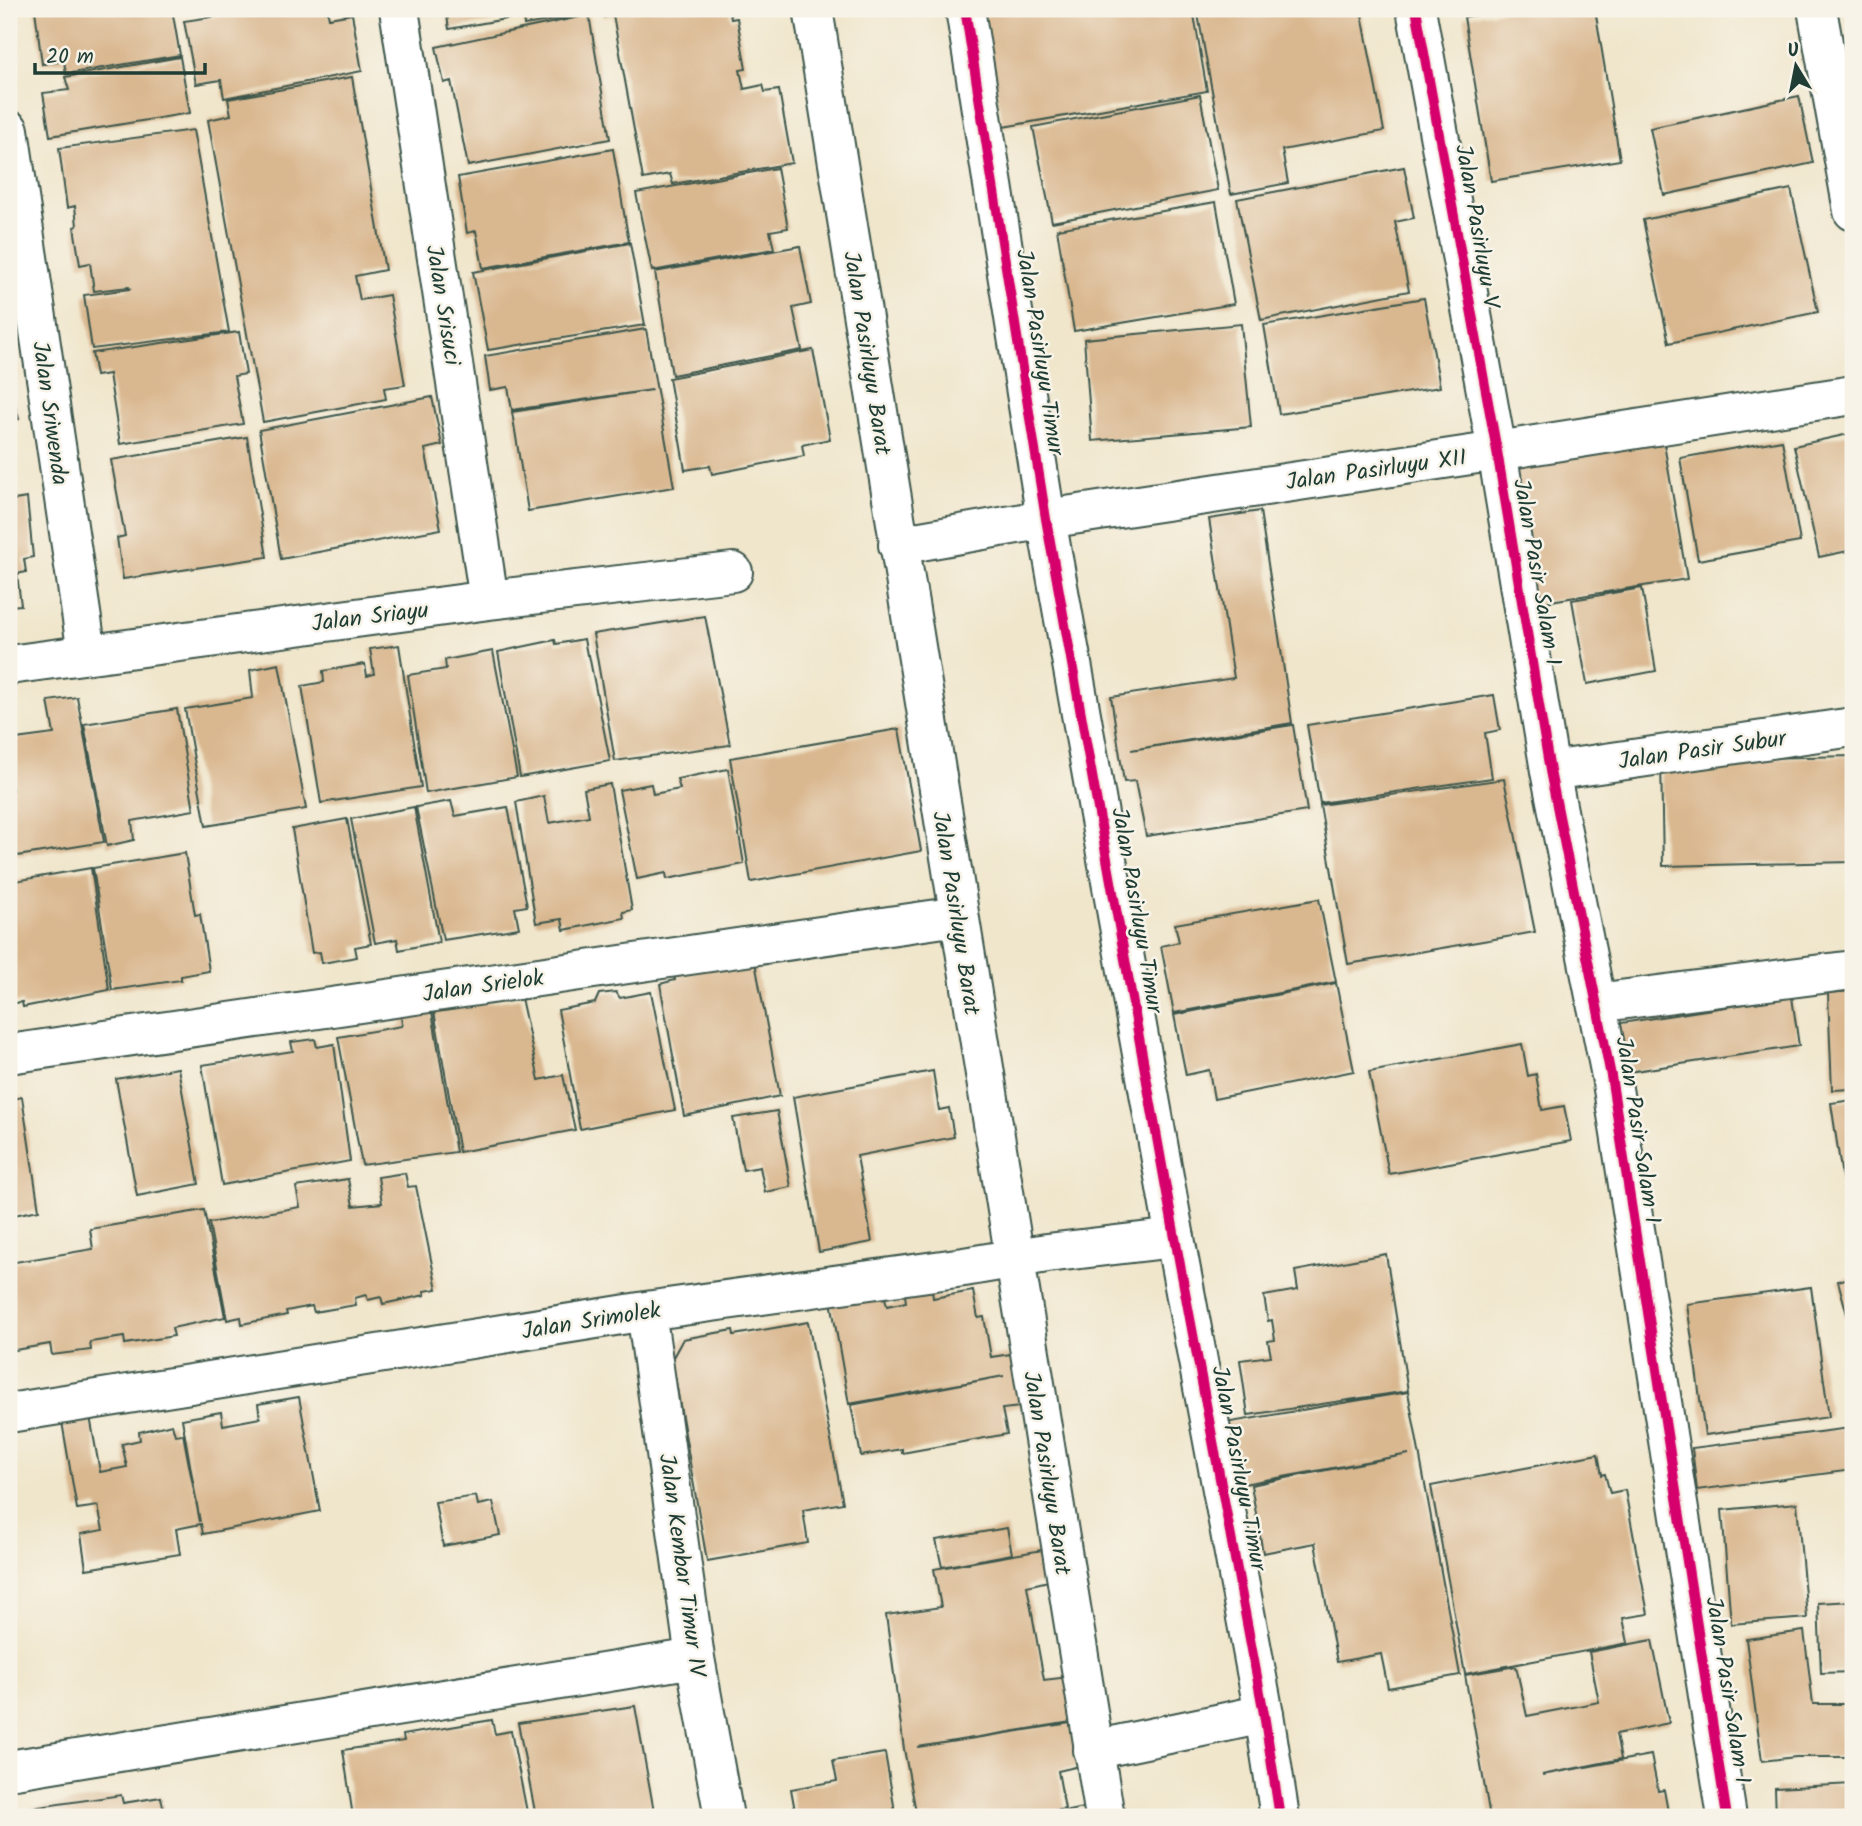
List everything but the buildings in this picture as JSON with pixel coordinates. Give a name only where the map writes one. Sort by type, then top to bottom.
[{"type":"street","name":"Jalan Srisuci","points":[[399,9],[489,600]]},
{"type":"street","name":"Jalan Pasirluyu Barat","points":[[813,9],[958,916],[1030,1255],[1111,1747],[1105,1817]]},
{"type":"street","name":"Jalan Pasirluyu Timur","points":[[965,9],[1046,519],[1175,1238],[1253,1717],[1280,1817]]},
{"type":"street","name":"Jalan Pasirluyu V","points":[[1416,9],[1497,452]]},
{"type":"street","points":[[1817,9],[1853,211]]},
{"type":"street","name":"Jalan Sriwenda","points":[[9,130],[87,653]]},
{"type":"street","name":"Jalan Pasirluyu XII","points":[[898,545],[1046,519],[1497,452],[1853,395]]},
{"type":"street","name":"Jalan Pasir Salam I","points":[[1497,452],[1550,771],[1611,1076],[1727,1817]]},
{"type":"street","name":"Jalan Sriayu","points":[[9,664],[489,600],[733,572]]},
{"type":"street","name":"Jalan Pasir Subur","points":[[1550,771],[1853,727]]},
{"type":"street","name":"Jalan Srielok","points":[[9,1054],[958,916]]},
{"type":"street","points":[[1596,1003],[1853,970]]},
{"type":"street","name":"Jalan Srimolek","points":[[9,1413],[646,1311],[964,1267],[1030,1255],[1175,1238]]},
{"type":"street","name":"Jalan Kembar Timur IV","points":[[646,1311],[695,1658],[724,1817]]},
{"type":"street","points":[[9,1770],[695,1658]]},
{"type":"street","points":[[1111,1747],[1253,1717]]},
{"type":"cycle path","points":[[965,9],[1046,519],[1175,1238],[1264,1714],[1280,1817]]},
{"type":"cycle path","points":[[1416,9],[1497,451],[1550,771],[1611,1076],[1727,1817]]}]
